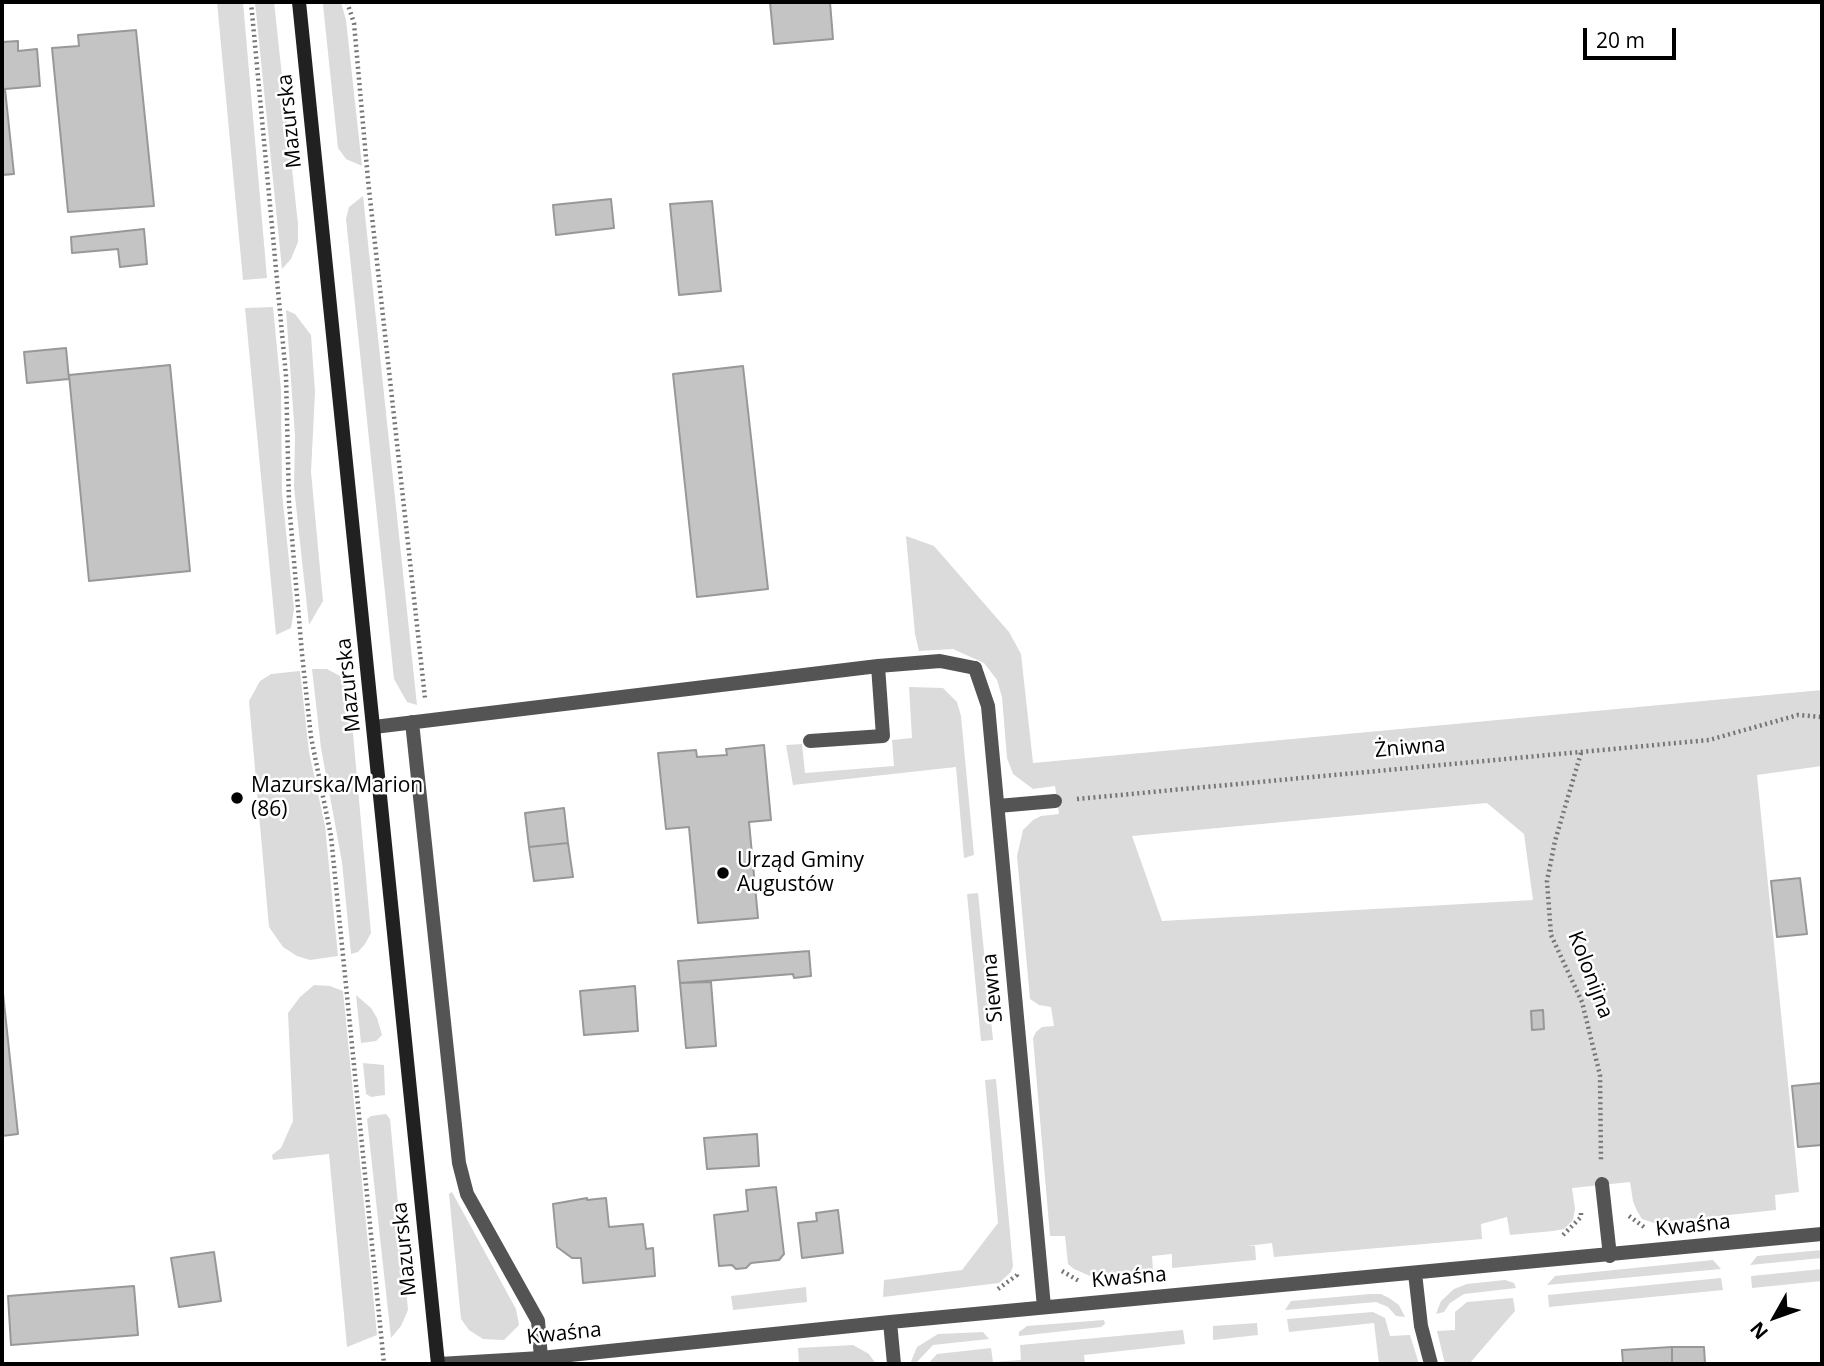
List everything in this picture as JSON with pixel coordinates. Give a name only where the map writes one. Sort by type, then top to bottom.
[{"type":"main road","name":"Mazurska","points":[[299,2],[438,1364]]},
{"type":"street","name":"Siewna","points":[[878,666],[940,661],[975,668],[988,706],[1044,1307]]},
{"type":"street","points":[[374,727],[878,666],[883,736],[810,741]]},
{"type":"street","points":[[419,721],[459,1163],[467,1194],[538,1321],[541,1359]]},
{"type":"street","points":[[998,806],[1055,801]]},
{"type":"street","points":[[1602,1184],[1611,1256]]},
{"type":"street","name":"Kwaśna","points":[[438,1364],[590,1359],[890,1322],[1822,1234]]},
{"type":"street","points":[[1415,1273],[1421,1326],[1430,1364]]},
{"type":"street","points":[[890,1322],[894,1364]]},
{"type":"path","points":[[251,2],[285,376],[289,503],[302,654],[311,737],[331,836],[384,1364]]},
{"type":"path","points":[[347,2],[354,23],[419,721]]},
{"type":"path","name":"Żniwna","points":[[1055,801],[1709,740],[1798,715],[1822,717]]},
{"type":"path","name":"Kolonijna","points":[[1581,753],[1555,841],[1547,881],[1551,935],[1582,1002],[1600,1075],[1602,1184]]},
{"type":"shaded area","points":[[217,2],[243,2],[267,278],[243,280]]},
{"type":"shaded area","points":[[255,2],[274,2],[298,224],[298,242],[291,259],[282,269]]},
{"type":"shaded area","points":[[325,2],[341,2],[346,20],[362,166],[346,159],[338,148],[323,5]]},
{"type":"shaded area","points":[[363,196],[417,705],[407,702],[394,679],[346,219],[349,207]]},
{"type":"shaded area","points":[[273,307],[281,390],[282,493],[294,609],[291,628],[276,635],[245,308]]},
{"type":"shaded area","points":[[286,310],[295,314],[311,335],[315,392],[311,472],[323,601],[309,625],[294,487],[295,436]]},
{"type":"shaded area","points":[[906,536],[934,546],[1009,632],[1021,654],[1033,763],[1822,690],[1822,766],[1757,775],[1799,1192],[1775,1195],[1776,1210],[1654,1223],[1642,1219],[1637,1211],[1630,1182],[1572,1188],[1575,1209],[1573,1220],[1564,1229],[1553,1231],[1510,1235],[1507,1217],[1481,1224],[1482,1239],[1274,1257],[1272,1243],[1248,1246],[1255,1246],[1256,1260],[1172,1268],[1172,1254],[1152,1256],[1153,1270],[1090,1276],[1074,1269],[1068,1264],[1065,1236],[1050,1236],[1033,1038],[1042,1027],[1054,1026],[1051,1007],[1039,1005],[1030,999],[1017,856],[1023,830],[1033,820],[1059,814],[1055,786],[1033,789],[1013,774],[1007,758],[1002,697],[997,680],[984,663],[953,649],[919,651]],"holes":[[[1487,803],[1524,834],[1533,900],[1162,921],[1132,836]]]},
{"type":"shaded area","points":[[312,669],[327,669],[340,676],[349,689],[371,933],[358,952],[351,954],[342,862],[321,748]]},
{"type":"shaded area","points":[[300,671],[309,752],[325,826],[338,956],[310,960],[283,947],[269,927],[249,701],[260,681],[271,674]]},
{"type":"shaded area","points":[[909,687],[943,688],[957,702],[961,716],[974,855],[964,858],[956,767],[793,785],[786,745],[802,744],[805,773],[894,766],[892,740],[912,738]]},
{"type":"shaded area","points":[[978,893],[993,1040],[981,1041],[967,894]]},
{"type":"shaded area","points":[[314,985],[330,986],[343,991],[377,1335],[347,1347],[329,1154],[273,1160],[272,1155],[281,1148],[293,1121],[288,1013]]},
{"type":"shaded area","points":[[356,995],[371,1008],[377,1018],[382,1035],[376,1041],[361,1043]]},
{"type":"shaded area","points":[[363,1063],[384,1065],[385,1095],[371,1097],[366,1094]]},
{"type":"shaded area","points":[[996,1079],[1013,1266],[1011,1272],[999,1283],[883,1297],[884,1280],[962,1270],[998,1223],[985,1080]]},
{"type":"shaded area","points":[[386,1114],[390,1119],[408,1310],[401,1326],[391,1338],[367,1119]]},
{"type":"shaded area","points":[[452,1192],[516,1309],[519,1325],[504,1340],[483,1339],[469,1330],[461,1319],[449,1194]]},
{"type":"shaded area","points":[[1822,1250],[1822,1258],[1750,1265],[1757,1256]]},
{"type":"shaded area","points":[[1713,1260],[1721,1269],[1547,1285],[1555,1276]]},
{"type":"shaded area","points":[[1822,1269],[1822,1281],[1752,1288],[1751,1276]]},
{"type":"shaded area","points":[[1721,1278],[1723,1290],[1549,1307],[1548,1295]]},
{"type":"shaded area","points":[[1505,1280],[1514,1283],[1516,1288],[1464,1294],[1450,1303],[1444,1312],[1436,1314],[1441,1301],[1454,1289],[1467,1284]]},
{"type":"shaded area","points":[[806,1287],[807,1302],[733,1310],[731,1296]]},
{"type":"shaded area","points":[[1381,1294],[1389,1298],[1399,1305],[1405,1317],[1396,1316],[1388,1307],[1376,1302],[1285,1310],[1291,1301]]},
{"type":"shaded area","points":[[1513,1298],[1515,1311],[1469,1364],[1445,1364],[1437,1331],[1455,1330],[1455,1312],[1467,1302]]},
{"type":"shaded area","points":[[1373,1312],[1385,1318],[1390,1336],[1410,1335],[1419,1364],[1379,1364],[1374,1323],[1289,1332],[1287,1319]]},
{"type":"shaded area","points":[[1104,1320],[1105,1324],[1101,1327],[1019,1336],[1019,1332],[1027,1326]]},
{"type":"shaded area","points":[[1257,1323],[1258,1335],[1213,1340],[1213,1326]]},
{"type":"shaded area","points":[[1183,1330],[1185,1344],[1084,1355],[1085,1364],[928,1364],[937,1354],[991,1348],[993,1362],[1021,1360],[1020,1345]]},
{"type":"shaded area","points":[[983,1332],[989,1339],[933,1345],[916,1363],[910,1364],[917,1347],[938,1334]]},
{"type":"shaded area","points":[[853,1345],[869,1354],[876,1364],[799,1364],[798,1348]]},
{"type":"building","points":[[770,2],[830,2],[833,39],[774,44]]},
{"type":"building","points":[[136,30],[154,206],[68,212],[52,48],[79,46],[78,35]]},
{"type":"building","points":[[18,41],[18,51],[37,49],[40,86],[5,89],[14,174],[2,175],[2,42]]},
{"type":"building","points":[[611,199],[614,228],[556,235],[553,205]]},
{"type":"building","points":[[712,201],[721,291],[679,295],[670,204]]},
{"type":"building","points":[[144,229],[147,264],[120,267],[118,249],[72,253],[71,237]]},
{"type":"building","points":[[66,348],[69,379],[27,383],[24,352]]},
{"type":"building","points":[[170,365],[190,571],[89,581],[69,375]]},
{"type":"building","points":[[743,366],[768,589],[697,597],[673,374]]},
{"type":"building","name":"Urząd Gminy Augustów","points":[[764,745],[771,820],[749,822],[758,918],[698,923],[689,827],[666,829],[658,753],[696,750],[697,757],[727,755],[726,749]]},
{"type":"building","points":[[564,808],[568,843],[529,847],[525,813]]},
{"type":"building","points":[[568,843],[573,877],[534,881],[529,847]]},
{"type":"building","points":[[1800,878],[1807,934],[1777,937],[1771,881]]},
{"type":"building","points":[[809,951],[811,976],[794,978],[793,974],[680,983],[678,961]]},
{"type":"building","points":[[711,982],[716,1046],[686,1048],[680,983]]},
{"type":"building","points":[[2,984],[18,1134],[2,1136]]},
{"type":"building","points":[[635,986],[638,1031],[584,1035],[580,991]]},
{"type":"building","points":[[1543,1010],[1544,1029],[1532,1030],[1531,1011]]},
{"type":"building","points":[[1822,1083],[1822,1145],[1798,1147],[1792,1086]]},
{"type":"building","points":[[757,1134],[759,1166],[707,1169],[704,1138]]},
{"type":"building","points":[[776,1187],[784,1254],[779,1260],[751,1263],[746,1268],[719,1266],[714,1215],[748,1211],[746,1190]]},
{"type":"building","points":[[587,1198],[606,1198],[609,1227],[643,1224],[646,1249],[653,1248],[655,1276],[583,1283],[581,1258],[572,1258],[557,1247],[553,1204]]},
{"type":"building","points":[[838,1210],[843,1253],[802,1258],[798,1223],[817,1221],[816,1213]]},
{"type":"building","points":[[214,1252],[221,1301],[179,1307],[171,1258]]},
{"type":"building","points":[[134,1286],[138,1335],[11,1345],[8,1296]]},
{"type":"building","points":[[1672,1347],[1704,1347],[1705,1364],[1672,1364]]},
{"type":"building","points":[[1672,1347],[1672,1364],[1623,1364],[1622,1350]]},
{"type":"place","name":"Mazurska/Marion (86)","points":[[237,798]]},
{"type":"place","name":"Urząd Gminy Augustów","points":[[723,873]]}]
